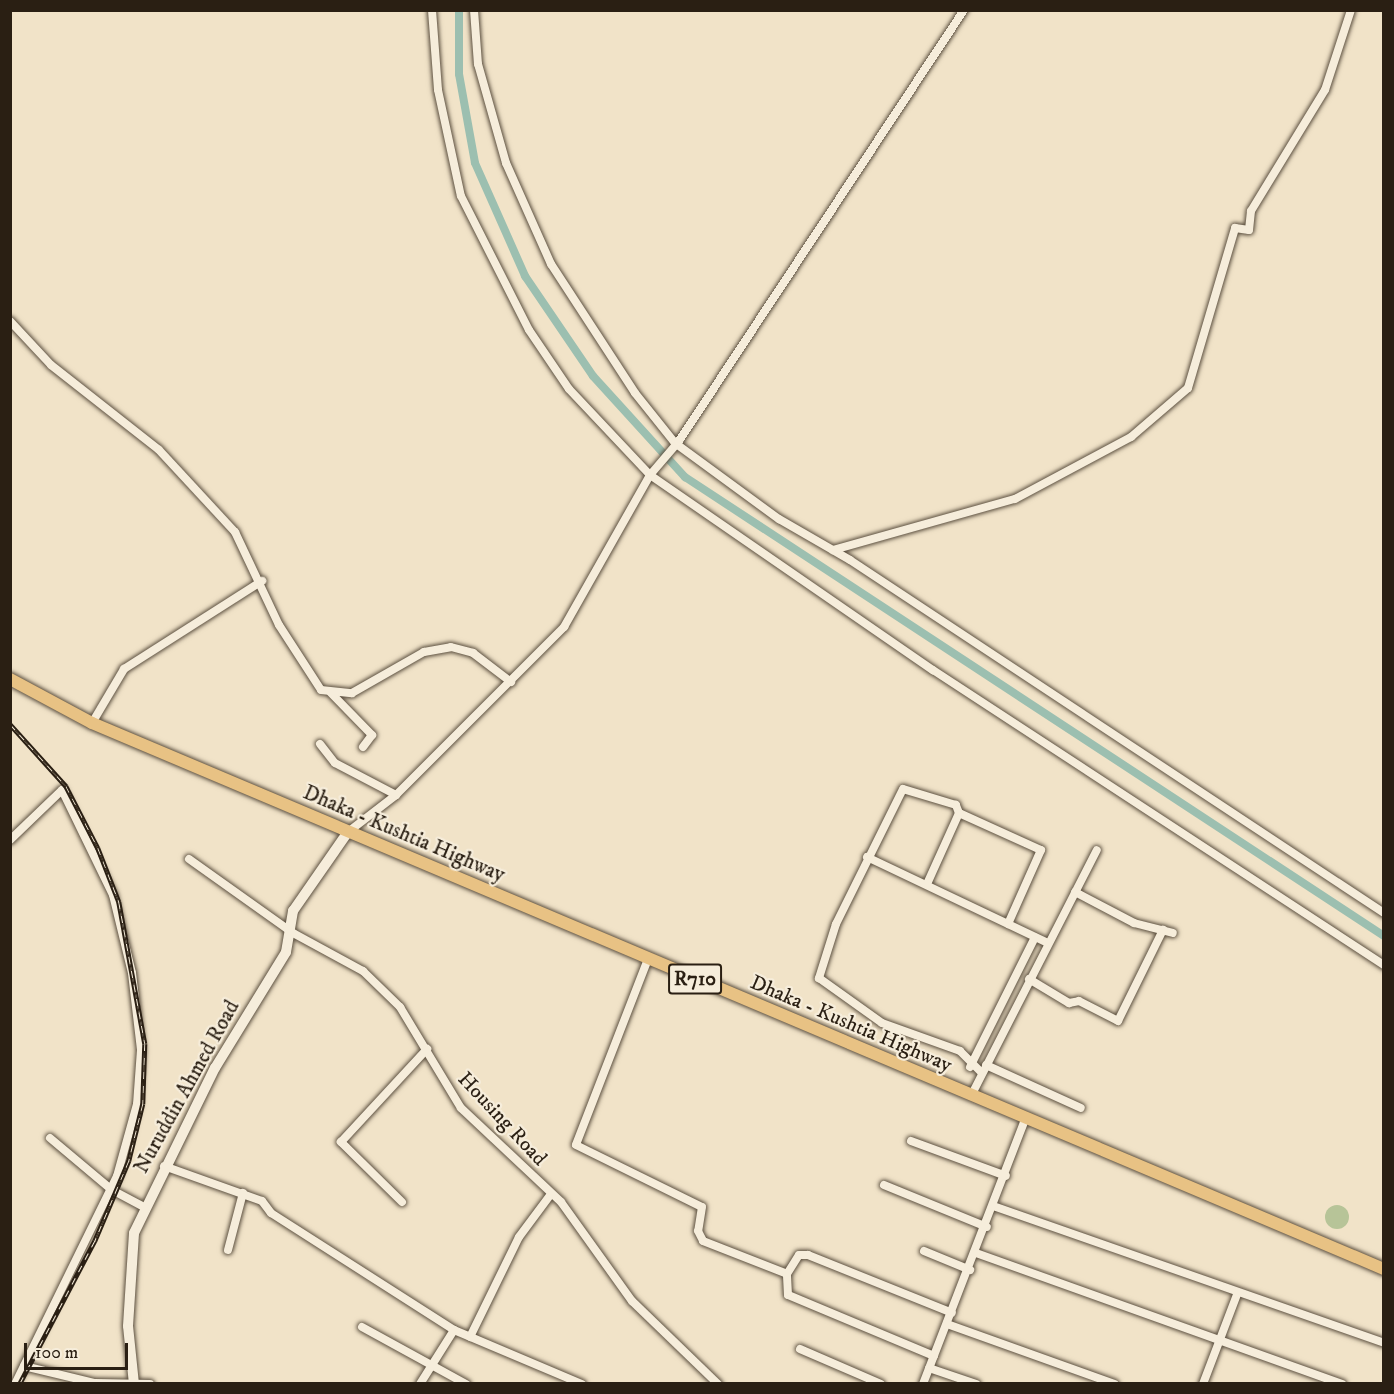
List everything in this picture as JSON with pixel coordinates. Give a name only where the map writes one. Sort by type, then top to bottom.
[{"type":"main road","name":"Dhaka - Kushtia Highway","points":[[10,679],[92,723],[1383,1269]]},
{"type":"main road","name":"Nuruddin Ahmed Road","points":[[134,1382],[128,1326],[134,1233],[144,1207],[164,1166],[293,933],[293,911],[348,832]]},
{"type":"street","points":[[432,10],[438,90],[461,196],[528,330],[569,388],[650,475],[933,670],[1383,965]]},
{"type":"street","points":[[474,10],[478,64],[506,163],[551,264],[635,393],[675,443],[762,508],[834,550],[1383,913]]},
{"type":"street","points":[[348,832],[396,795],[564,627],[650,475],[675,443],[964,10]]},
{"type":"street","points":[[834,550],[1015,499],[1131,437],[1188,388],[1235,228],[1249,230],[1251,211],[1325,90],[1351,10]]},
{"type":"street","points":[[10,321],[51,365],[159,450],[235,532],[262,581],[293,652],[321,690],[331,693],[352,693],[424,651],[451,647],[473,653],[511,682]]},
{"type":"street","points":[[92,723],[124,669],[262,581]]},
{"type":"street","points":[[331,693],[372,735],[363,747]]},
{"type":"street","points":[[320,744],[340,766],[396,795]]},
{"type":"street","points":[[927,884],[959,813],[957,806],[903,789],[867,857],[832,933],[819,978],[882,1023],[960,1051],[970,1067],[983,1069],[1081,1108]]},
{"type":"street","points":[[10,840],[62,790],[99,860],[118,914],[134,983],[140,1079],[112,1190],[15,1383]]},
{"type":"street","points":[[959,813],[1041,850],[1008,924]]},
{"type":"street","points":[[971,1096],[1096,850]]},
{"type":"street","points":[[867,857],[1048,943]]},
{"type":"street","name":"Housing Road","points":[[189,859],[293,933],[363,971],[400,1007],[426,1049],[435,1072],[461,1108],[551,1194],[632,1301],[717,1383]]},
{"type":"street","points":[[1075,892],[1134,923],[1173,933]]},
{"type":"street","points":[[1029,979],[1069,1003],[1079,1001],[1118,1021],[1163,930]]},
{"type":"street","points":[[970,1067],[1035,937]]},
{"type":"street","points":[[648,959],[576,1144],[702,1207],[698,1231],[704,1241],[787,1274]]},
{"type":"street","points":[[402,1202],[341,1142],[426,1049]]},
{"type":"street","points":[[923,1383],[996,1207],[1025,1119]]},
{"type":"street","points":[[50,1138],[112,1190],[144,1207]]},
{"type":"street","points":[[910,1141],[1006,1176]]},
{"type":"street","points":[[164,1166],[243,1193],[454,1330],[582,1383]]},
{"type":"street","points":[[884,1185],[987,1227]]},
{"type":"street","points":[[228,1250],[243,1193]]},
{"type":"street","points":[[470,1337],[519,1237],[551,1194]]},
{"type":"street","points":[[996,1207],[1383,1343]]},
{"type":"street","points":[[924,1251],[970,1270]]},
{"type":"street","points":[[976,1253],[1342,1383]]},
{"type":"street","points":[[934,1356],[788,1295],[787,1274],[799,1255],[808,1255],[952,1313]]},
{"type":"street","points":[[1203,1383],[1238,1292]]},
{"type":"street","points":[[947,1324],[1115,1383]]},
{"type":"street","points":[[362,1327],[431,1369],[466,1383]]},
{"type":"street","points":[[420,1383],[454,1330]]},
{"type":"street","points":[[800,1349],[881,1383]]},
{"type":"street","points":[[24,1366],[95,1383],[150,1383]]},
{"type":"street","points":[[929,1368],[976,1383]]},
{"type":"green space","points":[[1337,1205],[1346,1208],[1349,1217],[1346,1226],[1337,1229],[1328,1226],[1325,1217],[1328,1208]]},
{"type":"waterway","points":[[459,10],[459,74],[475,163],[525,276],[593,376],[685,477],[1384,936]]},
{"type":"railway","points":[[10,724],[66,786],[98,848],[119,902],[145,1044],[143,1104],[129,1161],[95,1241],[20,1384]]}]
